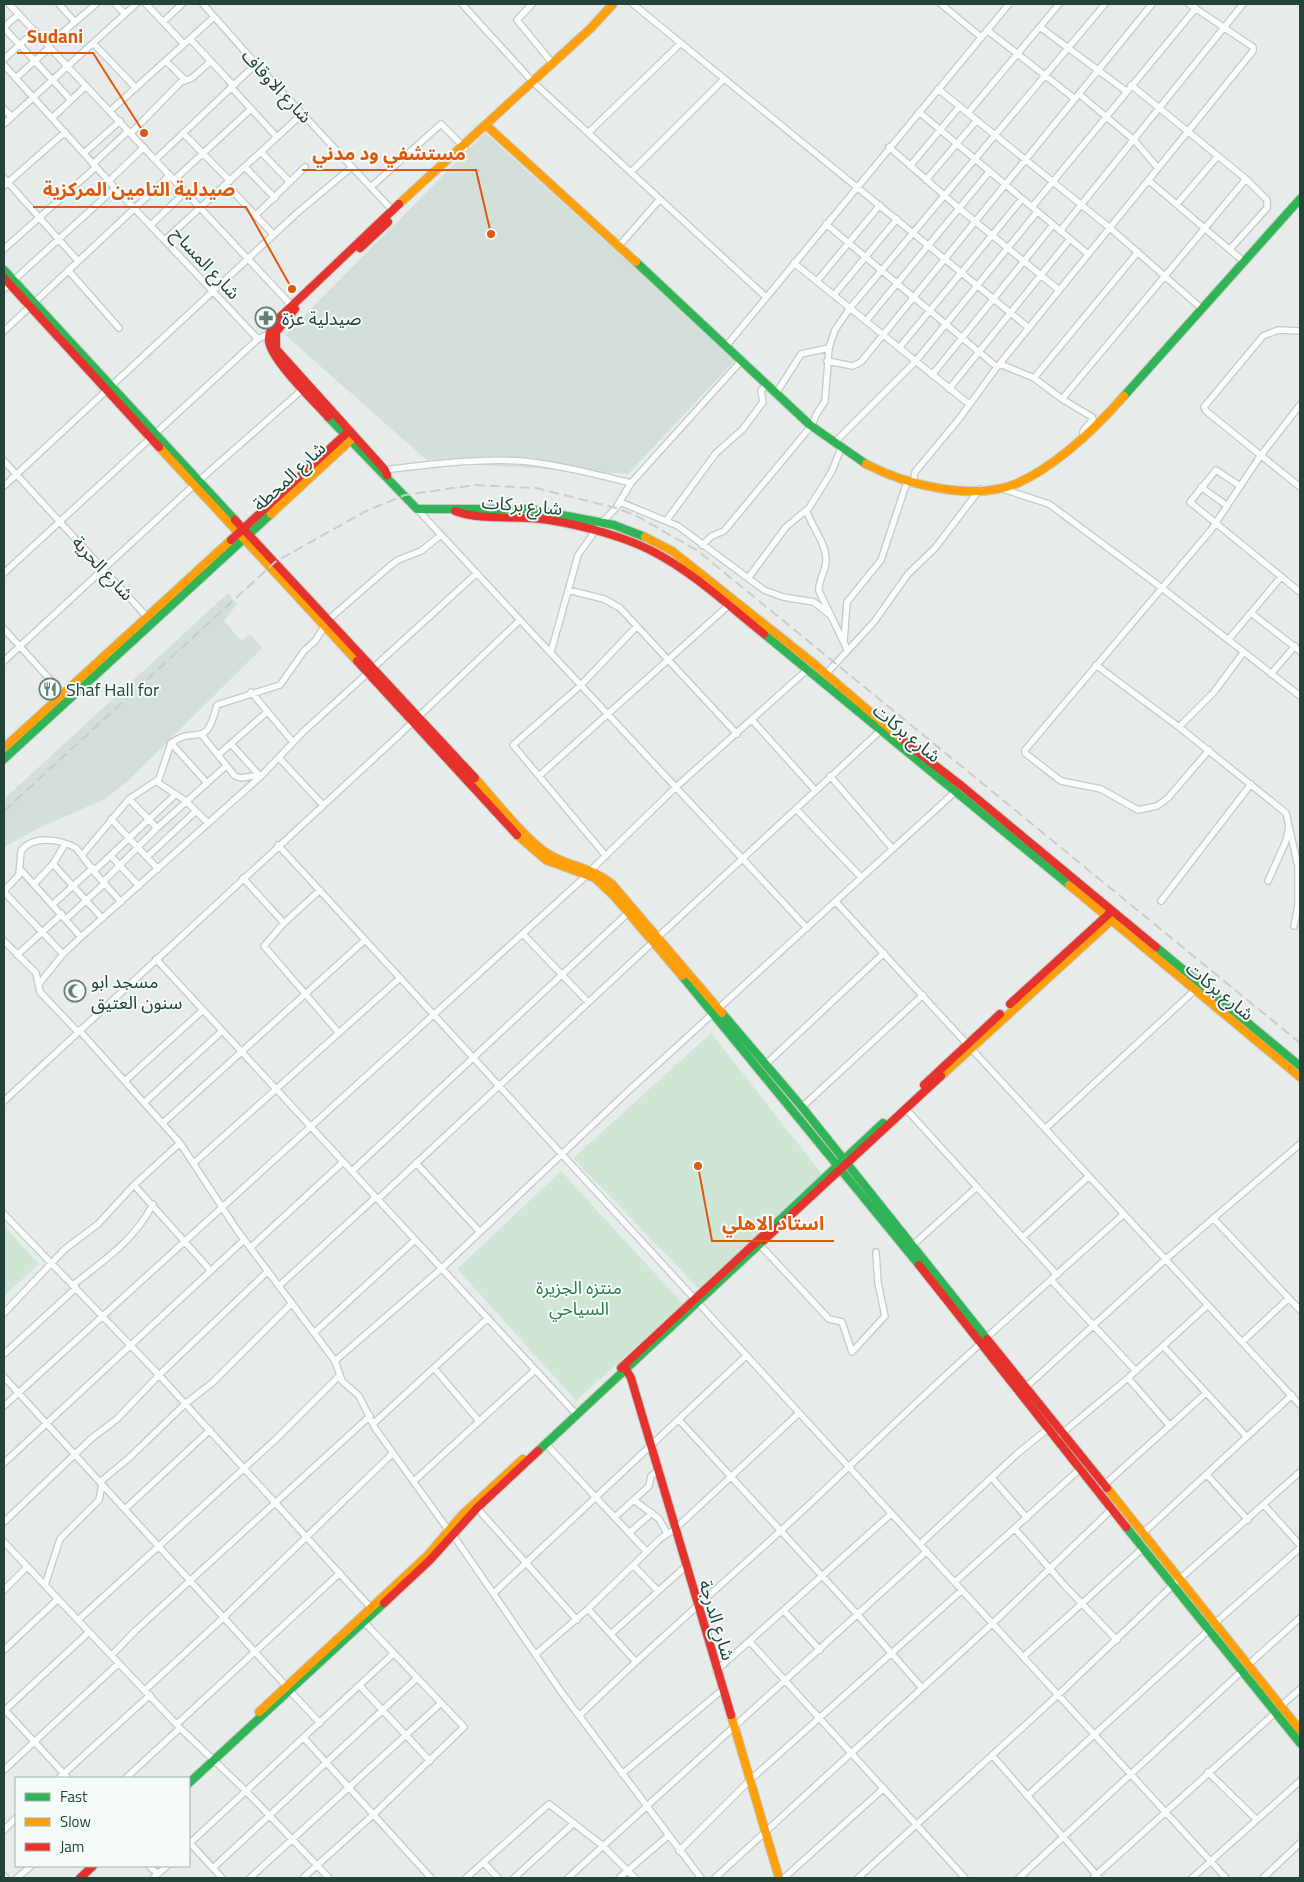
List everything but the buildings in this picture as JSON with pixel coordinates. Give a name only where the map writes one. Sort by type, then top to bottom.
[{"type":"street","points":[[9,4],[294,307]]},
{"type":"street","points":[[61,4],[76,22]]},
{"type":"street","points":[[16,78],[96,4]]},
{"type":"street","points":[[115,4],[125,14]]},
{"type":"street","points":[[4,124],[136,4]]},
{"type":"street","points":[[146,4],[184,44]]},
{"type":"street","points":[[163,22],[182,4]]},
{"type":"street","name":"شارع الاوقاف","points":[[203,4],[302,114],[393,210]]},
{"type":"street","points":[[462,4],[533,82],[766,297]]},
{"type":"street","points":[[532,4],[518,20],[553,64]]},
{"type":"street","points":[[367,238],[393,210],[487,126],[591,28],[613,4]]},
{"type":"street","points":[[633,4],[946,258],[1029,328]]},
{"type":"street","points":[[941,4],[981,38]]},
{"type":"street","points":[[728,345],[856,186],[1009,4]]},
{"type":"street","points":[[968,113],[1059,4]]},
{"type":"street","points":[[702,545],[712,536],[724,531],[812,426],[825,400],[827,361],[835,330],[850,308],[974,159],[996,136],[1104,4]]},
{"type":"street","points":[[827,361],[858,365],[1152,4]]},
{"type":"street","points":[[844,641],[847,602],[881,560],[915,472],[998,365],[1253,51],[1253,47],[1189,4]]},
{"type":"street","points":[[1060,231],[1243,4]]},
{"type":"street","points":[[1032,207],[1196,8]]},
{"type":"street","points":[[19,14],[4,28],[71,100]]},
{"type":"street","points":[[110,110],[214,17]]},
{"type":"street","points":[[1040,26],[1126,91]]},
{"type":"street","points":[[987,30],[1046,76],[1106,116],[1134,140],[1158,168]]},
{"type":"street","points":[[4,59],[35,31]]},
{"type":"street","points":[[190,39],[276,136]]},
{"type":"street","points":[[93,43],[136,88]]},
{"type":"street","points":[[588,133],[681,43]]},
{"type":"street","points":[[166,60],[186,80]]},
{"type":"street","points":[[4,249],[175,88],[192,78],[210,61]]},
{"type":"street","name":"شارع المساح","points":[[4,64],[115,188],[258,339]]},
{"type":"street","points":[[155,160],[256,64]]},
{"type":"street","points":[[631,172],[724,79]]},
{"type":"street","points":[[52,118],[86,86]]},
{"type":"street","points":[[1131,86],[1246,179],[1264,196],[1268,204],[1230,249]]},
{"type":"street","points":[[938,88],[1110,228],[1201,308]]},
{"type":"street","points":[[910,166],[960,106]]},
{"type":"street","points":[[4,109],[12,117]]},
{"type":"street","points":[[4,331],[134,208],[204,154],[251,109]]},
{"type":"street","points":[[918,112],[1088,254]]},
{"type":"street","points":[[165,240],[302,114]]},
{"type":"street","points":[[926,180],[977,120]]},
{"type":"street","points":[[84,154],[120,121]]},
{"type":"street","points":[[371,187],[440,125],[465,145]]},
{"type":"street","points":[[487,126],[557,192],[728,345],[812,426],[838,446],[880,472],[910,483],[1003,489],[1048,504],[1162,588],[1300,696]]},
{"type":"street","points":[[65,132],[5,182],[40,217],[78,261]]},
{"type":"street","points":[[183,133],[204,154],[274,235]]},
{"type":"street","points":[[4,573],[258,339],[272,333],[294,307],[465,145]]},
{"type":"street","points":[[109,181],[144,147]]},
{"type":"street","points":[[889,147],[975,222],[1059,290]]},
{"type":"street","points":[[261,152],[290,182]]},
{"type":"street","points":[[1177,204],[1217,157]]},
{"type":"street","points":[[245,167],[275,198]]},
{"type":"street","points":[[256,215],[305,167]]},
{"type":"street","points":[[4,486],[274,235],[352,167]]},
{"type":"street","points":[[866,321],[989,172]]},
{"type":"street","points":[[1062,399],[1246,179]]},
{"type":"street","points":[[1148,180],[1243,261]]},
{"type":"street","points":[[8,283],[115,188]]},
{"type":"street","points":[[150,225],[186,191]]},
{"type":"street","points":[[618,246],[660,199]]},
{"type":"street","points":[[899,348],[1022,199]]},
{"type":"street","points":[[1003,489],[1050,464],[1083,440],[1300,199]]},
{"type":"street","points":[[817,281],[880,205]]},
{"type":"street","points":[[749,577],[786,526],[807,512],[832,471],[838,446],[915,362],[1038,212]]},
{"type":"street","points":[[834,295],[897,218]]},
{"type":"street","points":[[826,224],[978,352],[998,365],[1034,378],[1062,399],[1093,418],[1083,431],[1083,440]]},
{"type":"street","points":[[932,375],[1053,225]]},
{"type":"street","points":[[949,389],[1070,239]]},
{"type":"street","points":[[1034,378],[1138,252]]},
{"type":"street","points":[[794,263],[969,404]]},
{"type":"street","points":[[4,270],[8,283],[32,304],[327,622],[527,845],[554,864],[589,873],[612,884],[655,939],[715,1010],[839,1167],[983,1341],[1026,1387],[1081,1468],[1144,1547],[1177,1582]]},
{"type":"street","points":[[68,270],[120,328]]},
{"type":"street","points":[[1300,331],[1278,330],[1263,336],[1204,407],[1206,411],[1300,487]]},
{"type":"street","points":[[272,333],[272,352],[303,389],[384,472],[807,928]]},
{"type":"street","points":[[272,333],[275,344],[283,358],[349,436]]},
{"type":"street","points":[[777,392],[801,354],[830,348]]},
{"type":"street","points":[[551,652],[578,555],[601,523],[620,502],[631,483],[742,360]]},
{"type":"street","points":[[666,520],[716,453],[753,418],[764,402],[761,391],[767,383]]},
{"type":"street","points":[[4,661],[197,483],[303,389]]},
{"type":"street","points":[[1208,750],[1168,798],[1157,806],[1138,810],[1128,807],[1101,789],[1061,781],[1028,756],[1026,750],[1216,523],[1226,505],[1261,455],[1300,405]]},
{"type":"street","name":"شارع المحطة","points":[[66,697],[349,436]]},
{"type":"street","name":"شارع الحرية","points":[[4,461],[149,619]]},
{"type":"street","points":[[384,472],[512,461],[558,466],[631,483]]},
{"type":"street","points":[[1240,486],[1216,470],[1190,502],[1281,577],[1297,586],[1300,592]]},
{"type":"street","points":[[1201,487],[1226,505]]},
{"type":"street","points":[[826,674],[847,649],[874,622],[908,574],[947,534],[980,489]]},
{"type":"street","points":[[620,502],[681,528],[772,594],[814,602],[830,615]]},
{"type":"street","name":"شارع بركات","points":[[417,509],[531,509],[628,530],[672,551],[826,674],[884,725],[970,793],[1195,990],[1300,1077]]},
{"type":"street","name":"شارع بركات","points":[[450,510],[468,516],[546,519],[624,540],[672,562],[808,669],[880,731],[1300,1066]]},
{"type":"street","points":[[807,512],[825,551],[826,566],[818,585],[819,591],[847,649]]},
{"type":"street","points":[[83,854],[129,799],[157,782],[171,743],[176,739],[201,734],[212,725],[217,705],[283,682],[327,622],[390,566],[398,560],[422,551],[441,535]]},
{"type":"street","points":[[39,984],[62,954],[81,936],[280,759],[293,742],[477,573]]},
{"type":"street","points":[[1228,640],[1281,577]]},
{"type":"street","points":[[568,590],[612,603],[669,659],[737,734]]},
{"type":"street","points":[[539,776],[729,606]]},
{"type":"street","points":[[1251,613],[1300,651]]},
{"type":"street","points":[[4,1101],[322,804],[416,719],[520,620]]},
{"type":"street","points":[[606,856],[513,745],[581,685],[637,626]]},
{"type":"street","points":[[4,629],[66,697]]},
{"type":"street","points":[[1271,674],[1295,646]]},
{"type":"street","points":[[1179,727],[1214,692],[1243,653]]},
{"type":"street","points":[[1096,665],[1179,727],[1281,808],[1289,825],[1298,866],[1298,906],[1294,926]]},
{"type":"street","points":[[4,1406],[523,934],[589,873],[676,787],[808,669]]},
{"type":"street","points":[[251,692],[293,742]]},
{"type":"street","points":[[4,748],[66,697]]},
{"type":"street","points":[[4,759],[66,697]]},
{"type":"street","points":[[218,755],[267,712]]},
{"type":"street","points":[[752,720],[815,790]]},
{"type":"street","points":[[279,1286],[500,1086],[655,939],[880,731]]},
{"type":"street","points":[[201,734],[237,777],[260,776]]},
{"type":"street","points":[[171,743],[207,783]]},
{"type":"street","points":[[231,744],[260,776]]},
{"type":"street","points":[[280,759],[322,804]]},
{"type":"street","points":[[18,955],[42,932],[86,900],[157,828],[226,766]]},
{"type":"street","points":[[830,776],[892,848]]},
{"type":"street","points":[[157,782],[186,801],[208,823]]},
{"type":"street","points":[[1161,901],[1251,784]]},
{"type":"street","points":[[334,1361],[441,1269],[715,1010],[956,791]]},
{"type":"street","points":[[53,904],[72,885],[111,856],[176,794]]},
{"type":"street","points":[[129,799],[157,828]]},
{"type":"street","points":[[796,809],[861,877]]},
{"type":"street","points":[[146,857],[196,811]]},
{"type":"street","points":[[112,819],[158,869]]},
{"type":"street","points":[[1268,881],[1286,840],[1289,825]]},
{"type":"street","points":[[62,954],[4,892],[16,879],[20,869],[21,851],[29,843],[40,840],[65,844],[76,848],[83,854],[93,870],[121,902]]},
{"type":"street","points":[[34,884],[53,864],[65,844]]},
{"type":"street","points":[[278,845],[1226,1878]]},
{"type":"street","points":[[111,856],[139,886]]},
{"type":"street","points":[[53,864],[102,918]]},
{"type":"street","points":[[20,869],[81,936]]},
{"type":"street","points":[[589,873],[655,939]]},
{"type":"street","points":[[244,878],[284,923]]},
{"type":"street","points":[[320,890],[284,923],[264,946],[339,1033]]},
{"type":"street","points":[[836,902],[970,1045],[1300,1405]]},
{"type":"street","points":[[352,1171],[628,913]]},
{"type":"street","points":[[696,1301],[760,1245],[845,1161],[1112,916]]},
{"type":"street","points":[[523,934],[588,1002]]},
{"type":"street","points":[[164,1122],[365,940]]},
{"type":"street","points":[[4,941],[36,973],[40,992],[126,1080],[164,1122],[195,1162],[244,1240],[334,1361],[346,1386],[359,1396],[373,1424],[494,1592],[579,1716],[700,1878]]},
{"type":"street","points":[[766,1064],[884,954]]},
{"type":"street","points":[[156,959],[575,1413]]},
{"type":"street","points":[[195,1162],[400,978]]},
{"type":"street","points":[[1046,1128],[1195,990]]},
{"type":"street","points":[[802,1107],[923,995]]},
{"type":"street","points":[[126,1080],[202,1010]]},
{"type":"street","points":[[715,1010],[766,1064],[913,1246],[1049,1428],[1060,1436],[1142,1534],[1177,1582],[1278,1709],[1300,1743]]},
{"type":"street","points":[[146,1102],[222,1031]]},
{"type":"street","points":[[845,1161],[906,1109],[970,1045]]},
{"type":"street","points":[[906,1109],[1057,1275]]},
{"type":"street","points":[[4,1313],[53,1264],[65,1249],[98,1224],[134,1186],[180,1143]]},
{"type":"street","points":[[1026,1387],[1095,1326],[1166,1259],[1300,1144]]},
{"type":"street","points":[[250,1248],[343,1162]]},
{"type":"street","points":[[416,1163],[480,1232]]},
{"type":"street","points":[[188,1777],[364,1622],[430,1560],[474,1504],[625,1368],[839,1167]]},
{"type":"street","points":[[1023,1237],[1089,1176]]},
{"type":"street","points":[[134,1186],[153,1204],[211,1271]]},
{"type":"street","points":[[913,1246],[977,1187]]},
{"type":"street","points":[[4,1354],[74,1286],[127,1243],[141,1226],[153,1204]]},
{"type":"street","points":[[4,1214],[132,1346],[372,1608]]},
{"type":"street","points":[[579,1716],[697,1604],[780,1531],[914,1404],[1124,1214]]},
{"type":"street","points":[[1213,1218],[1300,1310]]},
{"type":"street","points":[[4,1463],[244,1240]]},
{"type":"street","points":[[314,1333],[415,1240]]},
{"type":"street","points":[[760,1245],[829,1319],[844,1324],[852,1352],[885,1316],[878,1283],[876,1252]]},
{"type":"street","points":[[4,1522],[76,1454],[117,1419],[159,1375],[268,1271]]},
{"type":"street","points":[[1051,1280],[1136,1371]]},
{"type":"street","points":[[1242,1342],[1289,1298]]},
{"type":"street","points":[[45,1585],[60,1539],[99,1500],[101,1483],[185,1404],[212,1383],[292,1303]]},
{"type":"street","points":[[1060,1436],[1136,1371],[1208,1305]]},
{"type":"street","points":[[373,1424],[488,1318]]},
{"type":"street","points":[[1163,1346],[1247,1437]]},
{"type":"street","points":[[494,1592],[746,1356]]},
{"type":"street","points":[[434,1368],[479,1421]]},
{"type":"street","name":"شارع الدرجة","points":[[625,1368],[651,1446],[671,1531],[697,1604],[779,1878]]},
{"type":"street","points":[[414,1480],[535,1370]]},
{"type":"street","points":[[78,1620],[299,1417],[340,1375]]},
{"type":"street","points":[[4,1377],[320,1723]]},
{"type":"street","points":[[1128,1378],[1170,1426]]},
{"type":"street","points":[[1103,1486],[1206,1393]]},
{"type":"street","points":[[1142,1534],[1292,1395]]},
{"type":"street","points":[[288,1689],[546,1444],[575,1413]]},
{"type":"street","points":[[536,1654],[577,1620],[647,1552],[799,1413]]},
{"type":"street","points":[[112,1655],[370,1416]]},
{"type":"street","points":[[679,1420],[730,1478],[858,1615],[922,1688]]},
{"type":"street","points":[[920,1544],[1024,1448],[1049,1428]]},
{"type":"street","points":[[125,1509],[210,1430]]},
{"type":"street","points":[[546,1444],[647,1552]]},
{"type":"street","points":[[144,1690],[308,1537],[393,1452]]},
{"type":"street","points":[[955,1582],[1016,1529],[1081,1468]]},
{"type":"street","points":[[615,1518],[649,1486],[652,1476],[658,1471]]},
{"type":"street","points":[[858,1878],[1058,1695],[1177,1582],[1300,1472]]},
{"type":"street","points":[[1207,1475],[1248,1520]]},
{"type":"street","points":[[992,1478],[1027,1518]]},
{"type":"street","points":[[634,1500],[662,1521],[671,1531]]},
{"type":"street","points":[[1027,1796],[1300,1547],[1264,1505]]},
{"type":"street","points":[[477,1508],[577,1620]]},
{"type":"street","points":[[715,1878],[764,1831],[852,1753],[1051,1570],[1114,1508]]},
{"type":"street","points":[[629,1532],[652,1513]]},
{"type":"street","points":[[716,1671],[891,1514]]},
{"type":"street","points":[[1016,1529],[1051,1570],[1117,1640]]},
{"type":"street","points":[[4,1542],[178,1726],[246,1790],[329,1878]]},
{"type":"street","points":[[1023,1657],[1083,1605],[1144,1547]]},
{"type":"street","points":[[568,1878],[820,1650],[926,1551]]},
{"type":"street","points":[[634,1566],[658,1591]]},
{"type":"street","points":[[4,1590],[27,1567]]},
{"type":"street","points":[[611,1634],[685,1567]]},
{"type":"street","points":[[127,1777],[254,1651],[340,1573]]},
{"type":"street","points":[[679,1851],[749,1781],[962,1590]]},
{"type":"street","points":[[4,1650],[58,1599]]},
{"type":"street","points":[[588,1609],[636,1662]]},
{"type":"street","points":[[784,1611],[820,1650]]},
{"type":"street","points":[[1019,1878],[1300,1618]]},
{"type":"street","points":[[303,1878],[374,1815],[464,1727],[364,1622]]},
{"type":"street","points":[[89,1632],[4,1710],[34,1741],[64,1777],[150,1695]]},
{"type":"street","points":[[750,1642],[787,1680],[965,1878]]},
{"type":"street","points":[[218,1877],[190,1844],[393,1654]]},
{"type":"street","points":[[4,1770],[120,1663]]},
{"type":"street","points":[[212,1868],[417,1678]]},
{"type":"street","points":[[360,1686],[430,1761]]},
{"type":"street","points":[[992,1755],[1096,1877],[1165,1811],[1300,1689]]},
{"type":"street","points":[[622,1774],[722,1690]]},
{"type":"street","points":[[250,1878],[350,1789],[442,1703]]},
{"type":"street","points":[[1278,1709],[1300,1730]]},
{"type":"street","points":[[304,1738],[432,1878]]},
{"type":"street","points":[[190,1782],[211,1758]]},
{"type":"street","points":[[1208,1772],[1256,1819]]},
{"type":"street","points":[[1192,1878],[1300,1781]]},
{"type":"street","points":[[784,1878],[884,1788]]},
{"type":"street","points":[[466,1878],[549,1804],[603,1846],[635,1878]]},
{"type":"street","points":[[4,1830],[15,1819]]},
{"type":"street","points":[[514,1878],[574,1823]]},
{"type":"street","points":[[619,1878],[668,1836]]},
{"type":"street","points":[[1263,1878],[1300,1843]]},
{"type":"street","points":[[484,1863],[498,1878]]},
{"type":"street","points":[[17,1878],[30,1867]]},
{"type":"street","points":[[80,1878],[92,1867]]},
{"type":"street","points":[[87,1878],[99,1867]]},
{"type":"street","points":[[156,1876],[166,1867]]},
{"type":"shaded area","points":[[485,133],[736,359],[628,474],[429,462],[285,335]]},
{"type":"shaded area","points":[[228,593],[237,604],[224,621],[242,641],[250,634],[262,648],[129,780],[105,799],[41,827],[4,847],[4,799]]},
{"type":"green space","points":[[711,1033],[822,1174],[699,1289],[573,1158]]},
{"type":"green space","name":"منتزه الجزيرة السياحي","points":[[561,1171],[683,1304],[576,1401],[457,1269]]},
{"type":"green space","points":[[4,1226],[39,1264],[4,1296]]},
{"type":"railway","points":[[4,811],[275,562],[366,511],[405,495],[475,485],[536,488],[616,508],[637,516],[698,551],[1300,1043]]},
{"type":"traffic: fast","points":[[1124,396],[1300,199]]},
{"type":"traffic: fast","points":[[636,262],[810,425],[866,464]]},
{"type":"traffic: fast","points":[[4,270],[235,520]]},
{"type":"traffic: fast","points":[[328,417],[417,509],[531,509],[614,525],[645,537]]},
{"type":"traffic: fast","points":[[4,759],[271,514]]},
{"type":"traffic: fast","points":[[764,634],[1069,885]]},
{"type":"traffic: fast","points":[[1156,947],[1300,1066]]},
{"type":"traffic: fast","points":[[682,976],[919,1265]]},
{"type":"traffic: fast","points":[[722,1013],[802,1107],[987,1339]]},
{"type":"traffic: fast","points":[[769,1230],[883,1123]]},
{"type":"traffic: fast","points":[[538,1451],[764,1240]]},
{"type":"traffic: fast","points":[[1126,1527],[1300,1743]]},
{"type":"traffic: fast","points":[[190,1782],[384,1603]]},
{"type":"traffic: slow","points":[[399,204],[591,28],[613,4]]},
{"type":"traffic: slow","points":[[487,126],[636,262]]},
{"type":"traffic: slow","points":[[866,464],[900,479],[940,488],[961,491],[981,491],[1000,488],[1018,483],[1062,456],[1101,421],[1124,396]]},
{"type":"traffic: slow","points":[[271,514],[354,437]]},
{"type":"traffic: slow","points":[[159,447],[357,661]]},
{"type":"traffic: slow","points":[[645,537],[672,551],[813,663],[905,742]]},
{"type":"traffic: slow","points":[[4,748],[231,540]]},
{"type":"traffic: slow","points":[[475,778],[522,831],[541,849],[558,859],[596,874],[612,884],[722,1013]]},
{"type":"traffic: slow","points":[[517,835],[546,860],[595,878],[614,896],[682,976]]},
{"type":"traffic: slow","points":[[1069,885],[1300,1077]]},
{"type":"traffic: slow","points":[[941,1076],[1117,915]]},
{"type":"traffic: slow","points":[[259,1712],[427,1556],[462,1515],[523,1459]]},
{"type":"traffic: slow","points":[[1107,1488],[1300,1730]]},
{"type":"traffic: slow","points":[[731,1715],[779,1878]]},
{"type":"traffic: jam","points":[[328,417],[277,359],[269,341],[270,332],[277,320],[399,204]]},
{"type":"traffic: jam","points":[[360,248],[388,222]]},
{"type":"traffic: jam","points":[[4,278],[159,447]]},
{"type":"traffic: jam","points":[[295,309],[276,332],[276,349],[385,470],[387,475]]},
{"type":"traffic: jam","points":[[231,540],[349,431]]},
{"type":"traffic: jam","points":[[455,511],[478,516],[549,520],[589,528],[630,541],[669,560],[711,590],[764,634]]},
{"type":"traffic: jam","points":[[235,520],[475,778]]},
{"type":"traffic: jam","points":[[357,661],[517,835]]},
{"type":"traffic: jam","points":[[905,742],[963,787],[1156,947]]},
{"type":"traffic: jam","points":[[1010,1004],[1112,911]]},
{"type":"traffic: jam","points":[[924,1085],[1000,1014]]},
{"type":"traffic: jam","points":[[764,1240],[941,1076]]},
{"type":"traffic: jam","points":[[621,1368],[769,1230]]},
{"type":"traffic: jam","points":[[919,1265],[1126,1527]]},
{"type":"traffic: jam","points":[[987,1339],[1107,1488]]},
{"type":"traffic: jam","points":[[624,1366],[631,1378],[731,1715]]},
{"type":"traffic: jam","points":[[384,1603],[430,1560],[477,1508],[538,1451]]},
{"type":"traffic: jam","points":[[80,1878],[92,1867]]},
{"type":"place","name":"Sudani","points":[[144,133]]},
{"type":"place","name":"مستشفي ود مدني","points":[[491,234]]},
{"type":"place","name":"صيدلية التامين المركزية","points":[[292,289]]},
{"type":"place","name":"صيدلية عزة","points":[[266,318]]},
{"type":"place","name":"Shaf Hall for","points":[[50,689]]},
{"type":"place","name":"مسجد ابو سنون العتيق","points":[[75,991]]},
{"type":"place","name":"استاد الاهلي","points":[[698,1166]]}]
